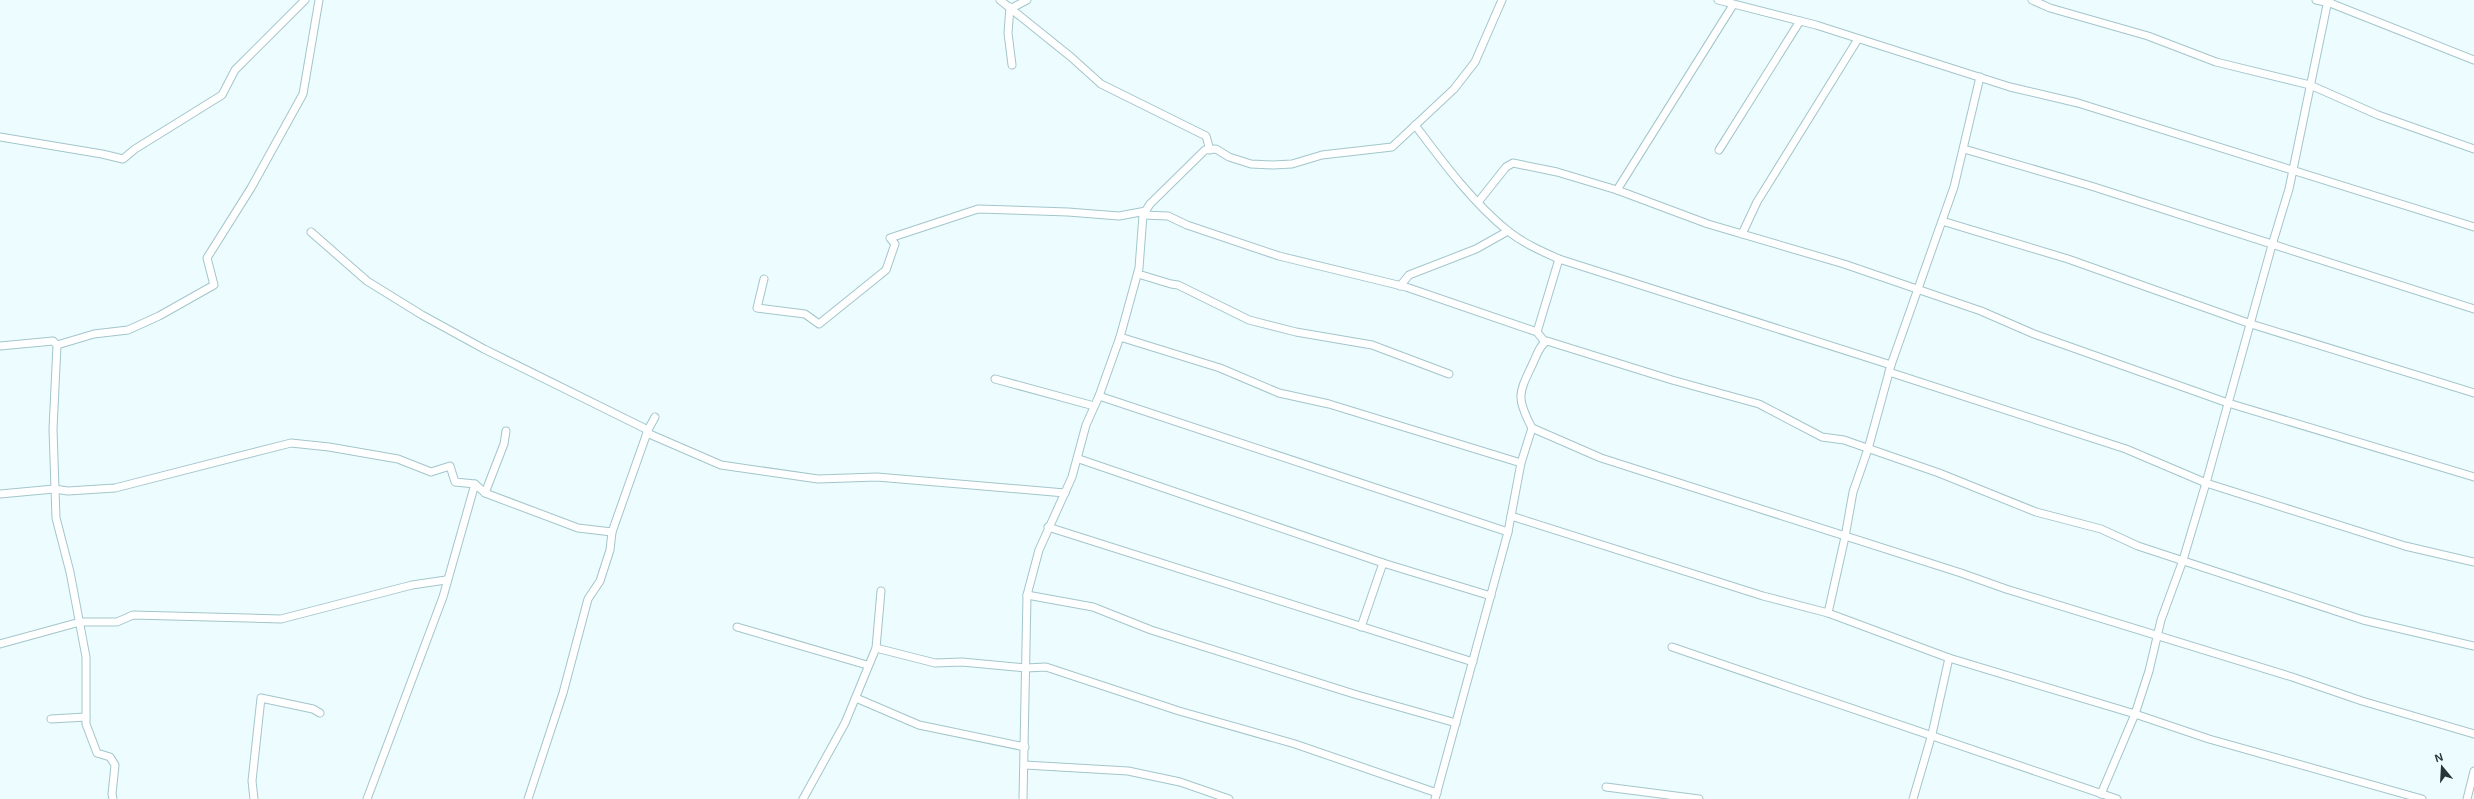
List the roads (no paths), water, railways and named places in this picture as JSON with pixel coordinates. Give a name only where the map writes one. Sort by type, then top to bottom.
[{"type":"street","points":[[0,137],[123,159],[135,149],[222,95],[235,70],[305,0]]},
{"type":"street","points":[[57,345],[94,334],[128,330],[159,316],[214,285],[207,258],[251,188],[302,94],[319,0]]},
{"type":"street","points":[[1000,0],[1101,84],[1206,136],[1210,150]]},
{"type":"street","points":[[1011,8],[1027,0]]},
{"type":"street","points":[[1023,799],[1025,765],[1027,595],[1032,570],[1048,527],[1065,493],[1079,459],[1086,425],[1099,396],[1120,337],[1138,274],[1144,213],[1150,204],[1198,155],[1206,150],[1216,150],[1229,157],[1250,164],[1292,164],[1322,155],[1386,149],[1392,147],[1454,89],[1475,62],[1502,0]]},
{"type":"street","points":[[1718,0],[1800,21],[1980,77],[2078,103],[2474,227]]},
{"type":"street","points":[[2032,0],[2050,8],[2148,36],[2216,62],[2310,85],[2378,115],[2474,149]]},
{"type":"street","points":[[2316,0],[2330,2],[2474,60]]},
{"type":"street","points":[[2101,794],[2135,714],[2159,636],[2161,620],[2183,560],[2206,483],[2272,245],[2285,209],[2327,5],[2330,2]]},
{"type":"street","points":[[1617,190],[1734,5]]},
{"type":"street","points":[[1011,8],[1008,33],[1012,65]]},
{"type":"street","points":[[1719,150],[1800,21]]},
{"type":"street","points":[[1742,234],[1757,202],[1858,39]]},
{"type":"street","points":[[1828,613],[1853,492],[1868,449],[1890,369],[1942,221],[1964,149],[1980,77]]},
{"type":"street","points":[[1415,125],[1450,172],[1508,231],[1531,246],[1558,259],[2126,449],[2206,483],[2405,546],[2474,562]]},
{"type":"street","points":[[1964,149],[2090,186],[2474,309]]},
{"type":"street","points":[[1478,201],[1506,167],[1513,163],[1557,172],[1617,190],[1742,234],[1844,264],[1981,311],[2034,334],[2228,403],[2474,477]]},
{"type":"street","points":[[764,278],[757,308],[805,314],[819,324],[886,270],[895,244],[890,238],[964,213],[978,209],[1068,212],[1118,216],[1144,213],[1168,216],[1187,225],[1279,256],[1400,286],[1537,332],[1545,342],[1759,404],[1822,437],[1844,440],[2036,512],[2101,529],[2138,546],[2363,620],[2474,646]]},
{"type":"street","points":[[1942,221],[2068,260],[2251,324],[2474,393]]},
{"type":"street","points":[[1400,286],[1409,275],[1476,249],[1508,231]]},
{"type":"street","points":[[311,232],[367,281],[422,315],[484,349],[648,432],[721,465],[818,479],[877,477],[1065,493]]},
{"type":"street","points":[[1537,332],[1558,259]]},
{"type":"street","points":[[1138,274],[1178,285],[1249,320],[1296,332],[1372,345],[1449,374]]},
{"type":"street","points":[[1120,337],[1220,368],[1279,393],[1329,404],[1521,464]]},
{"type":"street","points":[[0,346],[53,341],[57,345]]},
{"type":"street","points":[[1545,342],[1520,390],[1521,407],[1532,428],[1601,458],[2292,677],[2362,702],[2474,734]]},
{"type":"street","points":[[57,345],[53,429],[56,518],[63,538],[86,657],[86,717],[97,753],[110,757],[115,765],[112,794],[113,799]]},
{"type":"street","points":[[995,379],[1094,406]]},
{"type":"street","points":[[1099,396],[1508,532]]},
{"type":"street","points":[[528,799],[563,693],[588,599],[600,581],[610,550],[612,532],[648,432],[655,417]]},
{"type":"street","points":[[876,648],[935,663],[962,662],[1026,668],[1046,667],[1179,711],[1295,744],[1436,796],[1508,532],[1521,464],[1532,428]]},
{"type":"street","points":[[485,493],[504,444],[506,431]]},
{"type":"street","points":[[0,494],[54,489],[68,491],[115,488],[291,443],[329,447],[398,459],[431,472],[450,466],[455,482],[475,484],[485,493],[578,528],[612,532]]},
{"type":"street","points":[[1079,459],[1384,563],[1491,596]]},
{"type":"street","points":[[366,799],[443,597],[446,580],[475,484]]},
{"type":"street","points":[[1511,516],[1763,596],[1828,613],[1948,658],[2135,714],[2209,739],[2422,799]]},
{"type":"street","points":[[1048,527],[1473,662]]},
{"type":"street","points":[[1361,627],[1384,563]]},
{"type":"street","points":[[0,644],[80,622],[117,622],[133,615],[281,619],[412,585],[446,580]]},
{"type":"street","points":[[803,799],[824,764],[856,698],[867,665],[876,648],[881,591]]},
{"type":"street","points":[[1027,595],[1093,607],[1151,630],[1354,694],[1456,723]]},
{"type":"street","points":[[737,627],[867,665]]},
{"type":"street","points":[[1672,646],[1932,734],[2117,799]]},
{"type":"street","points":[[1912,799],[1932,734],[1948,658]]},
{"type":"street","points":[[254,799],[252,781],[261,698],[313,709],[320,714]]},
{"type":"street","points":[[856,698],[902,719],[925,727],[1025,747]]},
{"type":"street","points":[[51,719],[86,717]]},
{"type":"street","points":[[1025,765],[1128,771],[1180,782],[1229,799]]},
{"type":"street","points":[[2467,799],[2474,771]]},
{"type":"street","points":[[1606,787],[1699,799]]}]
